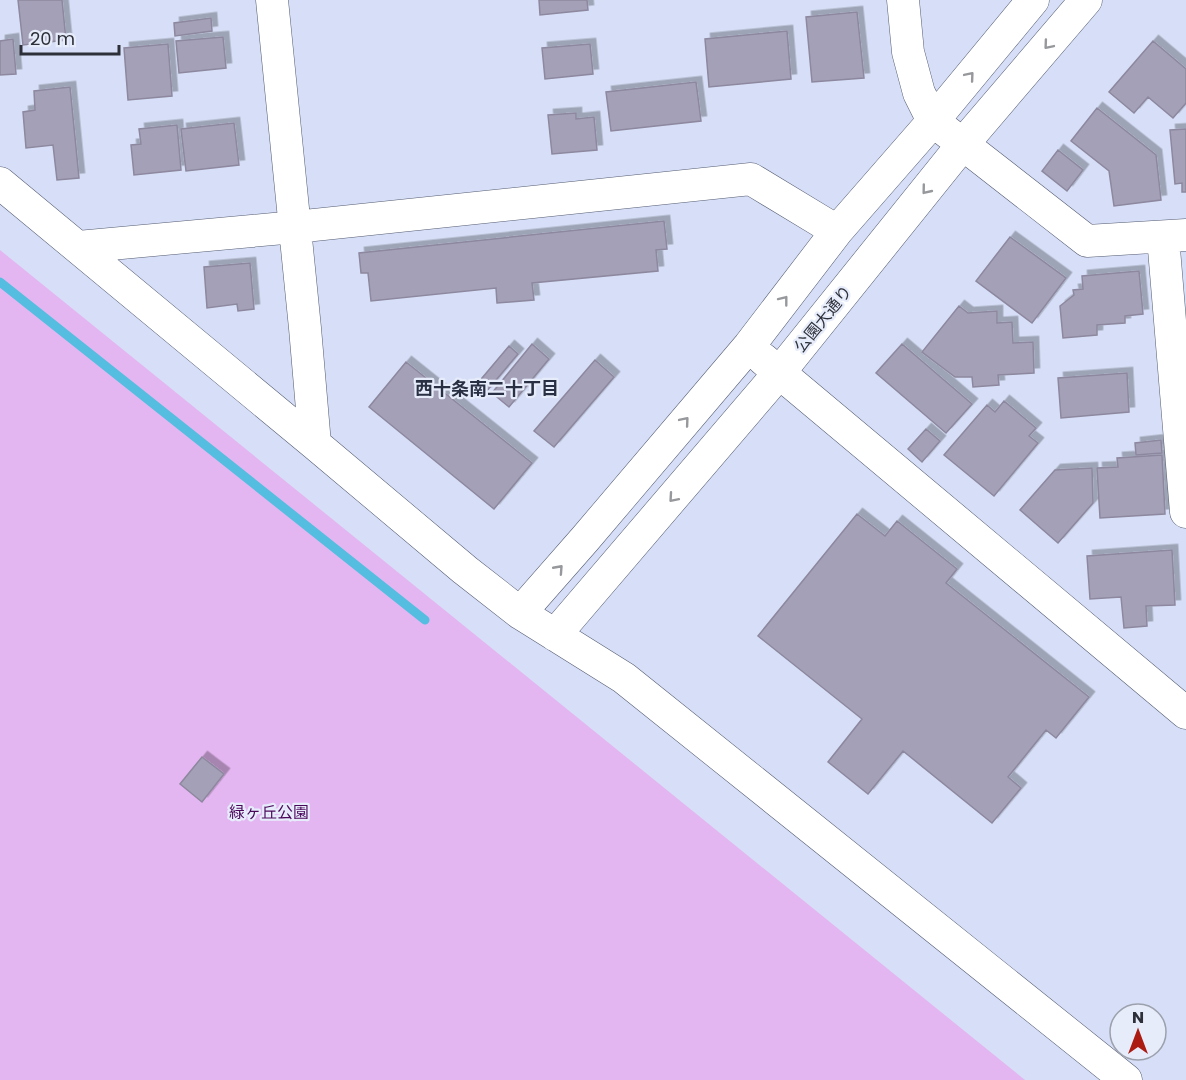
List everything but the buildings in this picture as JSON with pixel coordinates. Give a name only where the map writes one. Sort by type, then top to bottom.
[{"type":"street","points":[[272,0],[315,444]]},
{"type":"street","points":[[903,0],[908,52],[920,93],[933,121],[1087,241],[1174,236],[1186,512]]},
{"type":"street","points":[[520,613],[749,346],[837,231],[933,121],[1033,0]]},
{"type":"street","name":"公園大通り","points":[[555,635],[779,374],[963,144],[1086,0]]},
{"type":"street","points":[[78,247],[295,227],[751,179],[837,231]]},
{"type":"street","points":[[0,183],[465,570],[520,613],[624,678],[1126,1080]]},
{"type":"street","points":[[749,346],[779,374],[1186,713]]},
{"type":"green space","name":"緑ヶ丘公園","points":[[0,250],[1025,1080],[0,1080]]},
{"type":"waterway","points":[[0,282],[425,620]]},
{"type":"district","name":"西十条南二十丁目","points":[[487,388]]}]
